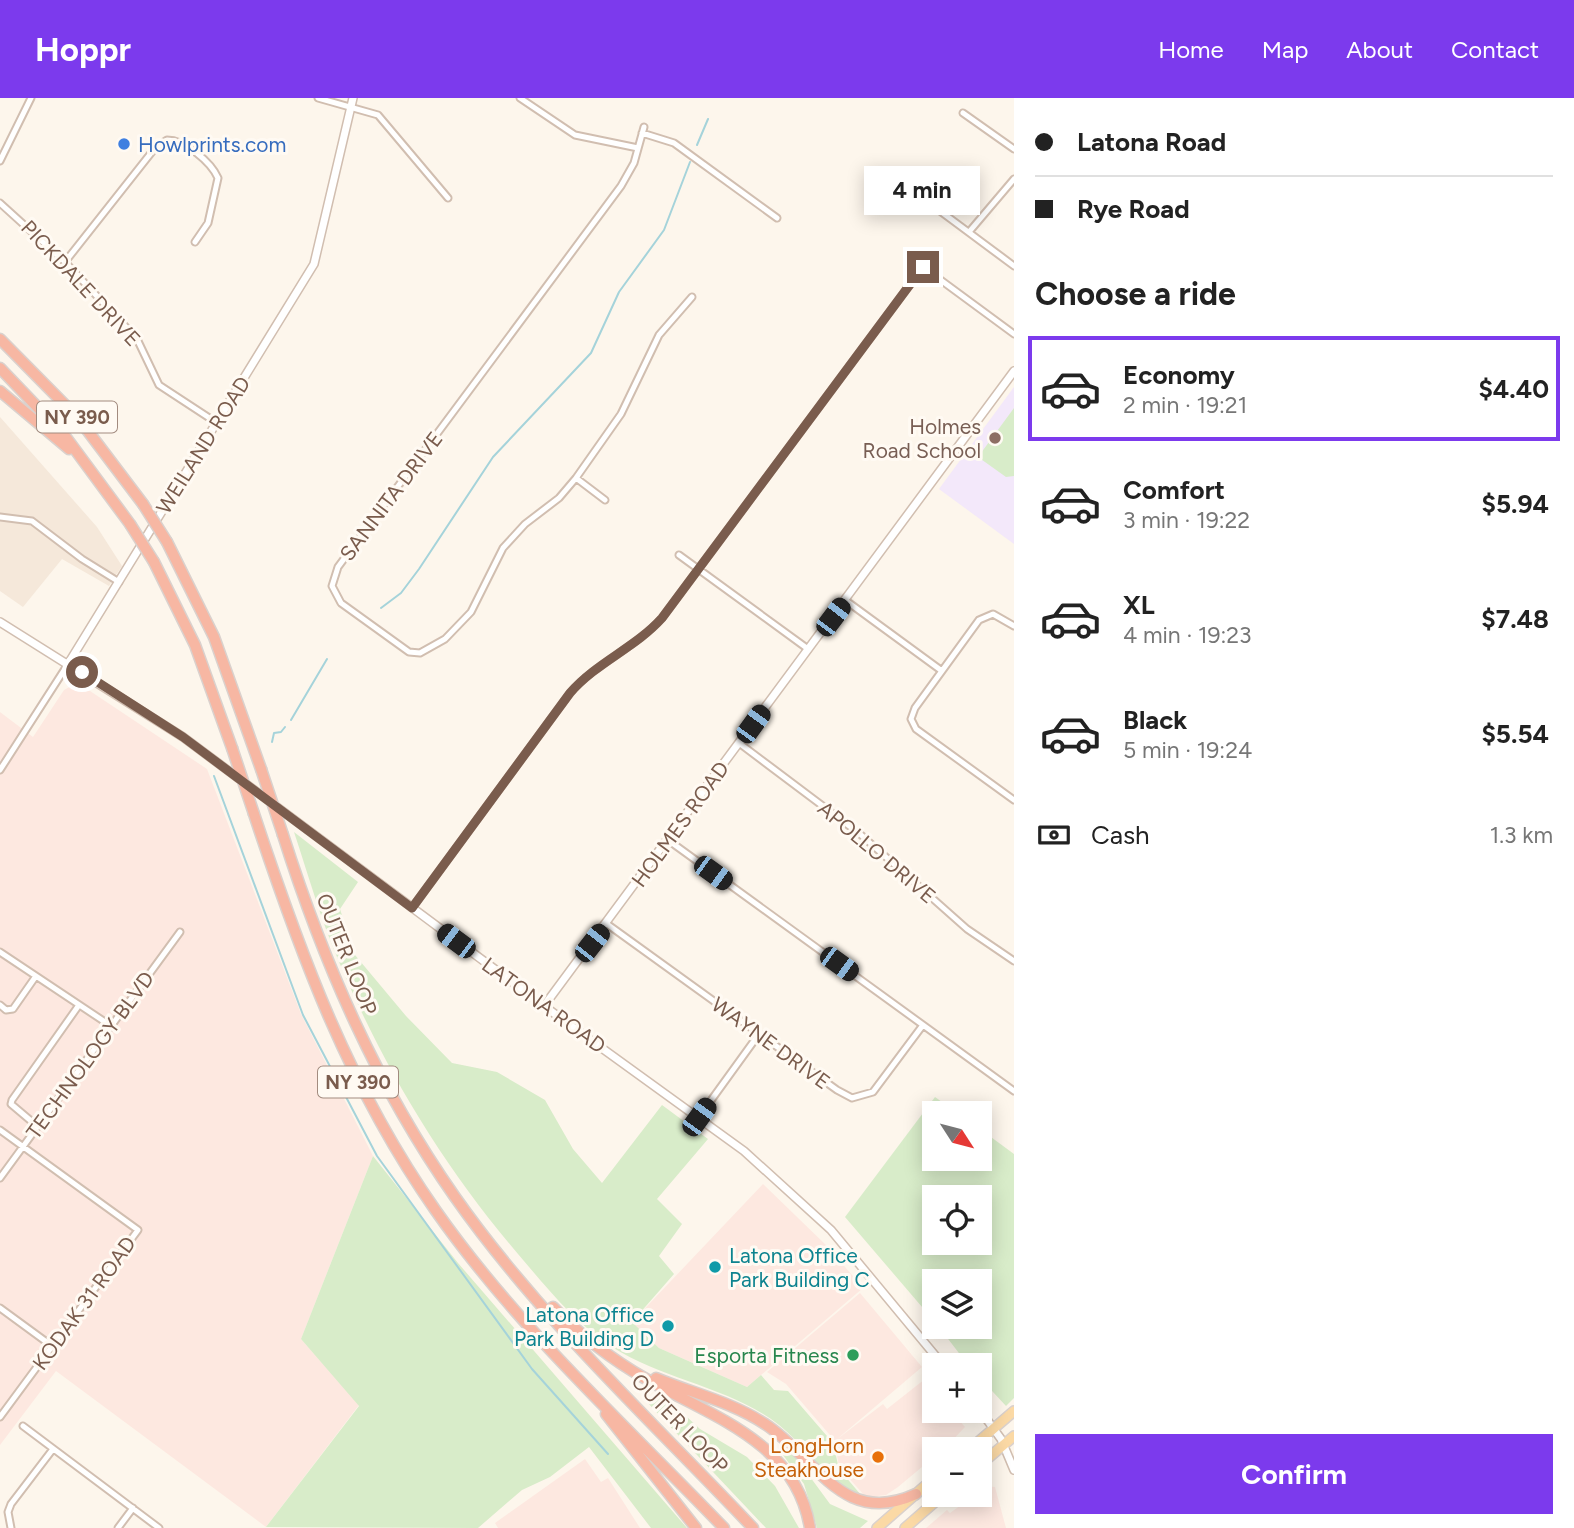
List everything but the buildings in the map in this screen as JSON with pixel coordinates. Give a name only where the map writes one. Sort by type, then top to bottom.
[{"type":"highway","name":"OUTER LOOP","points":[[0,339],[78,418],[143,504],[167,542],[214,637],[326,959],[369,1056],[415,1137],[491,1244],[568,1334],[753,1528]]},
{"type":"highway","name":"NY 390","points":[[0,368],[58,427],[95,473]]},
{"type":"highway","points":[[0,391],[31,414],[95,473]]},
{"type":"highway","name":"OUTER LOOP","points":[[95,473],[131,524],[153,562],[200,656],[317,994],[379,1120],[422,1191],[516,1312],[724,1528]]},
{"type":"highway","points":[[491,1244],[576,1330],[613,1358],[744,1431],[767,1448],[797,1488],[810,1528]]},
{"type":"highway","points":[[613,1358],[762,1422],[788,1441],[833,1494],[850,1506],[868,1510],[884,1509],[916,1494]]},
{"type":"highway","points":[[564,1362],[696,1528]]},
{"type":"main road","points":[[984,1437],[1014,1411]]},
{"type":"main road","points":[[992,1454],[1014,1436]]},
{"type":"main road","points":[[877,1528],[922,1489]]},
{"type":"main road","points":[[905,1528],[929,1507]]},
{"type":"street","points":[[0,161],[31,98]]},
{"type":"street","points":[[318,98],[352,102],[385,120],[448,198]]},
{"type":"street","points":[[520,98],[575,135],[638,148],[643,130],[674,143],[777,218]]},
{"type":"street","points":[[530,104],[534,98]]},
{"type":"street","name":"WEILAND ROAD","points":[[0,770],[314,264],[352,102]]},
{"type":"street","points":[[963,113],[1014,149]]},
{"type":"street","points":[[65,262],[155,148],[167,140],[181,143],[212,167],[218,178],[208,223],[195,242]]},
{"type":"street","name":"SANNITA DRIVE","points":[[638,148],[630,172],[621,186],[338,567],[332,581],[335,595],[403,649],[413,653],[426,650],[455,631],[471,612],[510,539],[559,498],[576,478],[621,414],[659,335],[692,297]]},
{"type":"street","points":[[969,232],[1014,179]]},
{"type":"street","points":[[901,182],[1014,266]]},
{"type":"street","name":"PICKDALE DRIVE","points":[[0,202],[65,262],[137,339],[159,385],[217,423]]},
{"type":"street","points":[[412,908],[570,693],[592,671],[650,631],[923,267],[1014,334]]},
{"type":"street","name":"HOLMES ROAD","points":[[544,1006],[1014,371]]},
{"type":"street","points":[[576,478],[605,500]]},
{"type":"street","points":[[0,517],[32,521],[82,559],[119,582]]},
{"type":"street","points":[[679,555],[808,649]]},
{"type":"street","points":[[845,600],[942,671]]},
{"type":"street","points":[[1014,626],[998,615],[983,616],[915,708],[913,725],[1014,800]]},
{"type":"street","name":"LATONA ROAD","points":[[0,622],[183,737],[760,1163],[831,1230],[933,1353]]},
{"type":"street","name":"APOLLO DRIVE","points":[[739,743],[838,817],[967,929],[1014,961]]},
{"type":"street","points":[[668,840],[1014,1091]]},
{"type":"street","name":"WAYNE DRIVE","points":[[607,924],[837,1090],[859,1098],[873,1092],[923,1025]]},
{"type":"street","name":"TECHNOLOGY BLVD","points":[[0,1178],[180,932]]},
{"type":"street","points":[[0,952],[111,1026]]},
{"type":"street","points":[[0,1005],[6,1010],[13,1009],[36,976]]},
{"type":"street","points":[[37,1126],[11,1104],[12,1100],[79,1005]]},
{"type":"street","points":[[699,1117],[759,1034]]},
{"type":"street","name":"KODAK 31 ROAD","points":[[0,1130],[138,1230],[0,1417]]},
{"type":"street","points":[[0,1308],[52,1346]]},
{"type":"street","points":[[989,1423],[1004,1444],[1014,1470]]},
{"type":"street","points":[[23,1426],[159,1528]]},
{"type":"street","points":[[11,1528],[8,1512],[11,1504],[52,1449]]},
{"type":"street","points":[[118,1528],[133,1508]]},
{"type":"shaded area","name":"Holmes Road School","points":[[1014,387],[1014,544],[939,489]]},
{"type":"shaded area","points":[[0,417],[97,527],[122,566],[109,586],[62,559],[23,607],[0,591]]},
{"type":"shaded area","points":[[75,684],[81,685],[207,769],[301,1014],[373,1156],[301,1339],[359,1405],[266,1527],[56,1371],[0,1445],[0,712],[33,737],[64,690]]},
{"type":"shaded area","points":[[763,1184],[828,1247],[863,1288],[747,1387],[659,1348],[632,1322]]},
{"type":"shaded area","points":[[860,1293],[922,1367],[836,1440],[883,1404],[887,1409],[922,1381],[922,1423],[962,1423],[965,1427],[955,1437],[922,1437],[922,1467],[886,1495],[869,1497],[864,1495],[839,1467],[835,1441],[786,1384],[767,1372]]},
{"type":"shaded area","points":[[585,1459],[601,1482],[608,1478],[640,1528],[498,1528],[495,1523]]},
{"type":"shaded area","points":[[992,1487],[995,1487],[1006,1528],[926,1528],[947,1510],[950,1513],[958,1507],[992,1507]]},
{"type":"green space","points":[[1014,408],[1014,476],[1006,477],[978,457]]},
{"type":"green space","points":[[294,832],[358,882],[340,909],[355,955],[406,1016],[452,1063],[497,1072],[545,1100],[573,1149],[602,1183],[662,1105],[708,1139],[657,1199],[682,1224],[659,1256],[674,1274],[632,1322],[659,1348],[747,1387],[761,1375],[774,1390],[788,1391],[833,1443],[839,1469],[861,1495],[838,1492],[795,1440],[760,1412],[740,1401],[653,1368],[612,1347],[574,1316],[540,1280],[464,1185],[394,1075],[337,957]]},
{"type":"green space","points":[[922,1114],[922,1171],[992,1171],[992,1138],[1014,1154],[1014,1398],[1006,1406],[992,1391],[992,1353],[959,1353],[948,1339],[992,1339],[992,1269],[922,1269],[922,1307],[845,1217]]},
{"type":"green space","points":[[373,1156],[458,1263],[687,1528],[651,1528],[589,1447],[550,1477],[522,1490],[478,1528],[266,1527],[359,1406],[301,1339]]},
{"type":"green space","points":[[654,1394],[674,1405],[700,1429],[747,1457],[775,1486],[799,1528],[766,1528],[647,1402]]},
{"type":"green space","points":[[778,1448],[794,1455],[830,1504],[868,1521],[860,1528],[817,1528],[804,1484]]},
{"type":"waterway","points":[[697,145],[708,119]]},
{"type":"waterway","points":[[381,608],[401,593],[419,569],[493,457],[591,353],[619,292],[664,230],[690,162]]},
{"type":"waterway","points":[[291,720],[327,659]]},
{"type":"waterway","points":[[272,742],[274,733],[281,732],[285,727]]},
{"type":"waterway","points":[[214,776],[303,1015],[377,1156],[532,1369],[608,1454]]},
{"type":"place","name":"Howlprints.com","points":[[124,144]]},
{"type":"place","name":"Holmes Road School","points":[[995,438]]},
{"type":"place","name":"Latona Office Park Building C","points":[[715,1267]]},
{"type":"place","name":"Latona Office Park Building D","points":[[668,1326]]},
{"type":"place","name":"Esporta Fitness","points":[[853,1355]]},
{"type":"place","name":"LongHorn Steakhouse","points":[[878,1457]]},
{"type":"route","points":[[82,672],[183,737],[412,908],[581,680],[637,642],[662,618],[923,267]]}]
